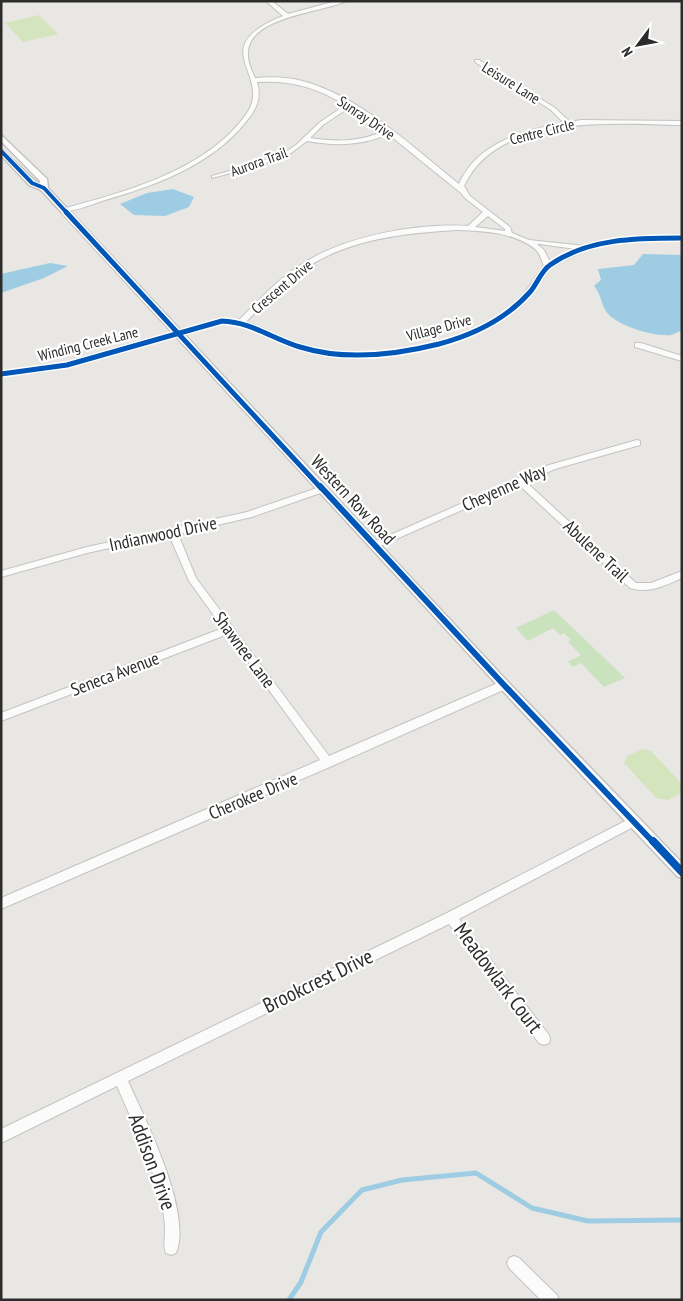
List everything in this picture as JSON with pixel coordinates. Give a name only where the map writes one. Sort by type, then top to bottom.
[{"type":"street","points":[[268,1],[288,16]]},
{"type":"street","points":[[64,210],[150,183],[215,149],[234,132],[250,112],[258,93],[245,57],[248,41],[264,27],[288,16],[344,1]]},
{"type":"street","name":"Leisure Lane","points":[[477,61],[553,109],[568,123]]},
{"type":"street","name":"Sunray Drive","points":[[254,80],[279,78],[325,90],[388,132],[463,191]]},
{"type":"street","name":"Aurora Trail","points":[[214,178],[277,157],[298,146],[321,124],[349,106]]},
{"type":"street","name":"Centre Circle","points":[[463,191],[462,183],[466,175],[498,144],[516,136],[568,123],[601,121],[682,123]]},
{"type":"street","points":[[306,139],[353,143],[372,140],[388,132]]},
{"type":"street","name":"Western Row Road","points":[[1,137],[44,181],[44,188]]},
{"type":"street","name":"Western Row Road","points":[[1,151],[32,183],[44,188],[504,685],[682,872]]},
{"type":"street","points":[[463,191],[488,212],[473,224],[470,229]]},
{"type":"street","name":"Crescent Drive","points":[[488,212],[508,228],[509,233]]},
{"type":"street","name":"Crescent Drive","points":[[242,322],[298,270],[330,252],[364,240],[391,234],[470,229],[509,233],[529,242],[540,250],[548,266]]},
{"type":"street","name":"Village Drive","points":[[179,332],[222,321],[242,322],[292,344],[326,353],[380,353],[425,347],[467,336],[500,319],[524,298],[548,266],[584,248],[626,240],[682,238]]},
{"type":"street","name":"Crescent Drive","points":[[529,242],[584,248]]},
{"type":"street","name":"Winding Creek Lane","points":[[1,374],[67,365],[179,332]]},
{"type":"street","points":[[638,345],[682,359]]},
{"type":"street","name":"Cheyenne Way","points":[[375,545],[565,463],[637,443]]},
{"type":"street","name":"Abulene Trail","points":[[520,481],[633,586],[648,588],[682,574]]},
{"type":"street","name":"Indianwood Drive","points":[[1,574],[87,550],[249,515],[322,489]]},
{"type":"street","name":"Shawnee Lane","points":[[172,531],[192,579],[328,763]]},
{"type":"street","name":"Seneca Avenue","points":[[1,717],[229,630]]},
{"type":"street","name":"Cherokee Drive","points":[[1,904],[504,685]]},
{"type":"street","name":"Brookcrest Drive","points":[[1,1136],[451,917],[633,822]]},
{"type":"street","name":"Meadowlark Court","points":[[451,917],[544,1039]]},
{"type":"street","name":"Addison Drive","points":[[120,1078],[168,1198],[173,1222],[171,1248]]},
{"type":"street","points":[[514,1263],[552,1300]]},
{"type":"green space","points":[[39,15],[58,34],[23,42],[5,23]]},
{"type":"green space","points":[[554,610],[625,678],[604,687],[581,663],[573,667],[568,662],[581,655],[568,642],[571,640],[564,633],[560,635],[553,628],[528,641],[516,628]]},
{"type":"green space","points":[[642,749],[651,751],[682,784],[682,793],[668,800],[656,798],[624,763],[627,756]]},
{"type":"water","points":[[173,189],[194,197],[189,207],[165,216],[134,215],[120,204],[147,193]]},
{"type":"water","points":[[643,254],[682,255],[682,330],[671,335],[637,330],[620,323],[608,314],[594,286],[601,280],[598,269],[634,265]]},
{"type":"water","points":[[50,263],[68,266],[44,278],[1,293],[1,274]]},
{"type":"waterway","points":[[289,1300],[301,1282],[321,1232],[362,1190],[402,1180],[476,1173],[532,1208],[588,1221],[682,1220]]},
{"type":"cycle path","points":[[1,151],[32,183],[44,188],[504,685],[682,872]]},
{"type":"cycle path","points":[[1,374],[67,365],[222,321],[242,323],[290,344],[334,354],[387,353],[422,348],[477,331],[499,318],[530,292],[550,265],[565,256],[614,241],[682,238]]}]
